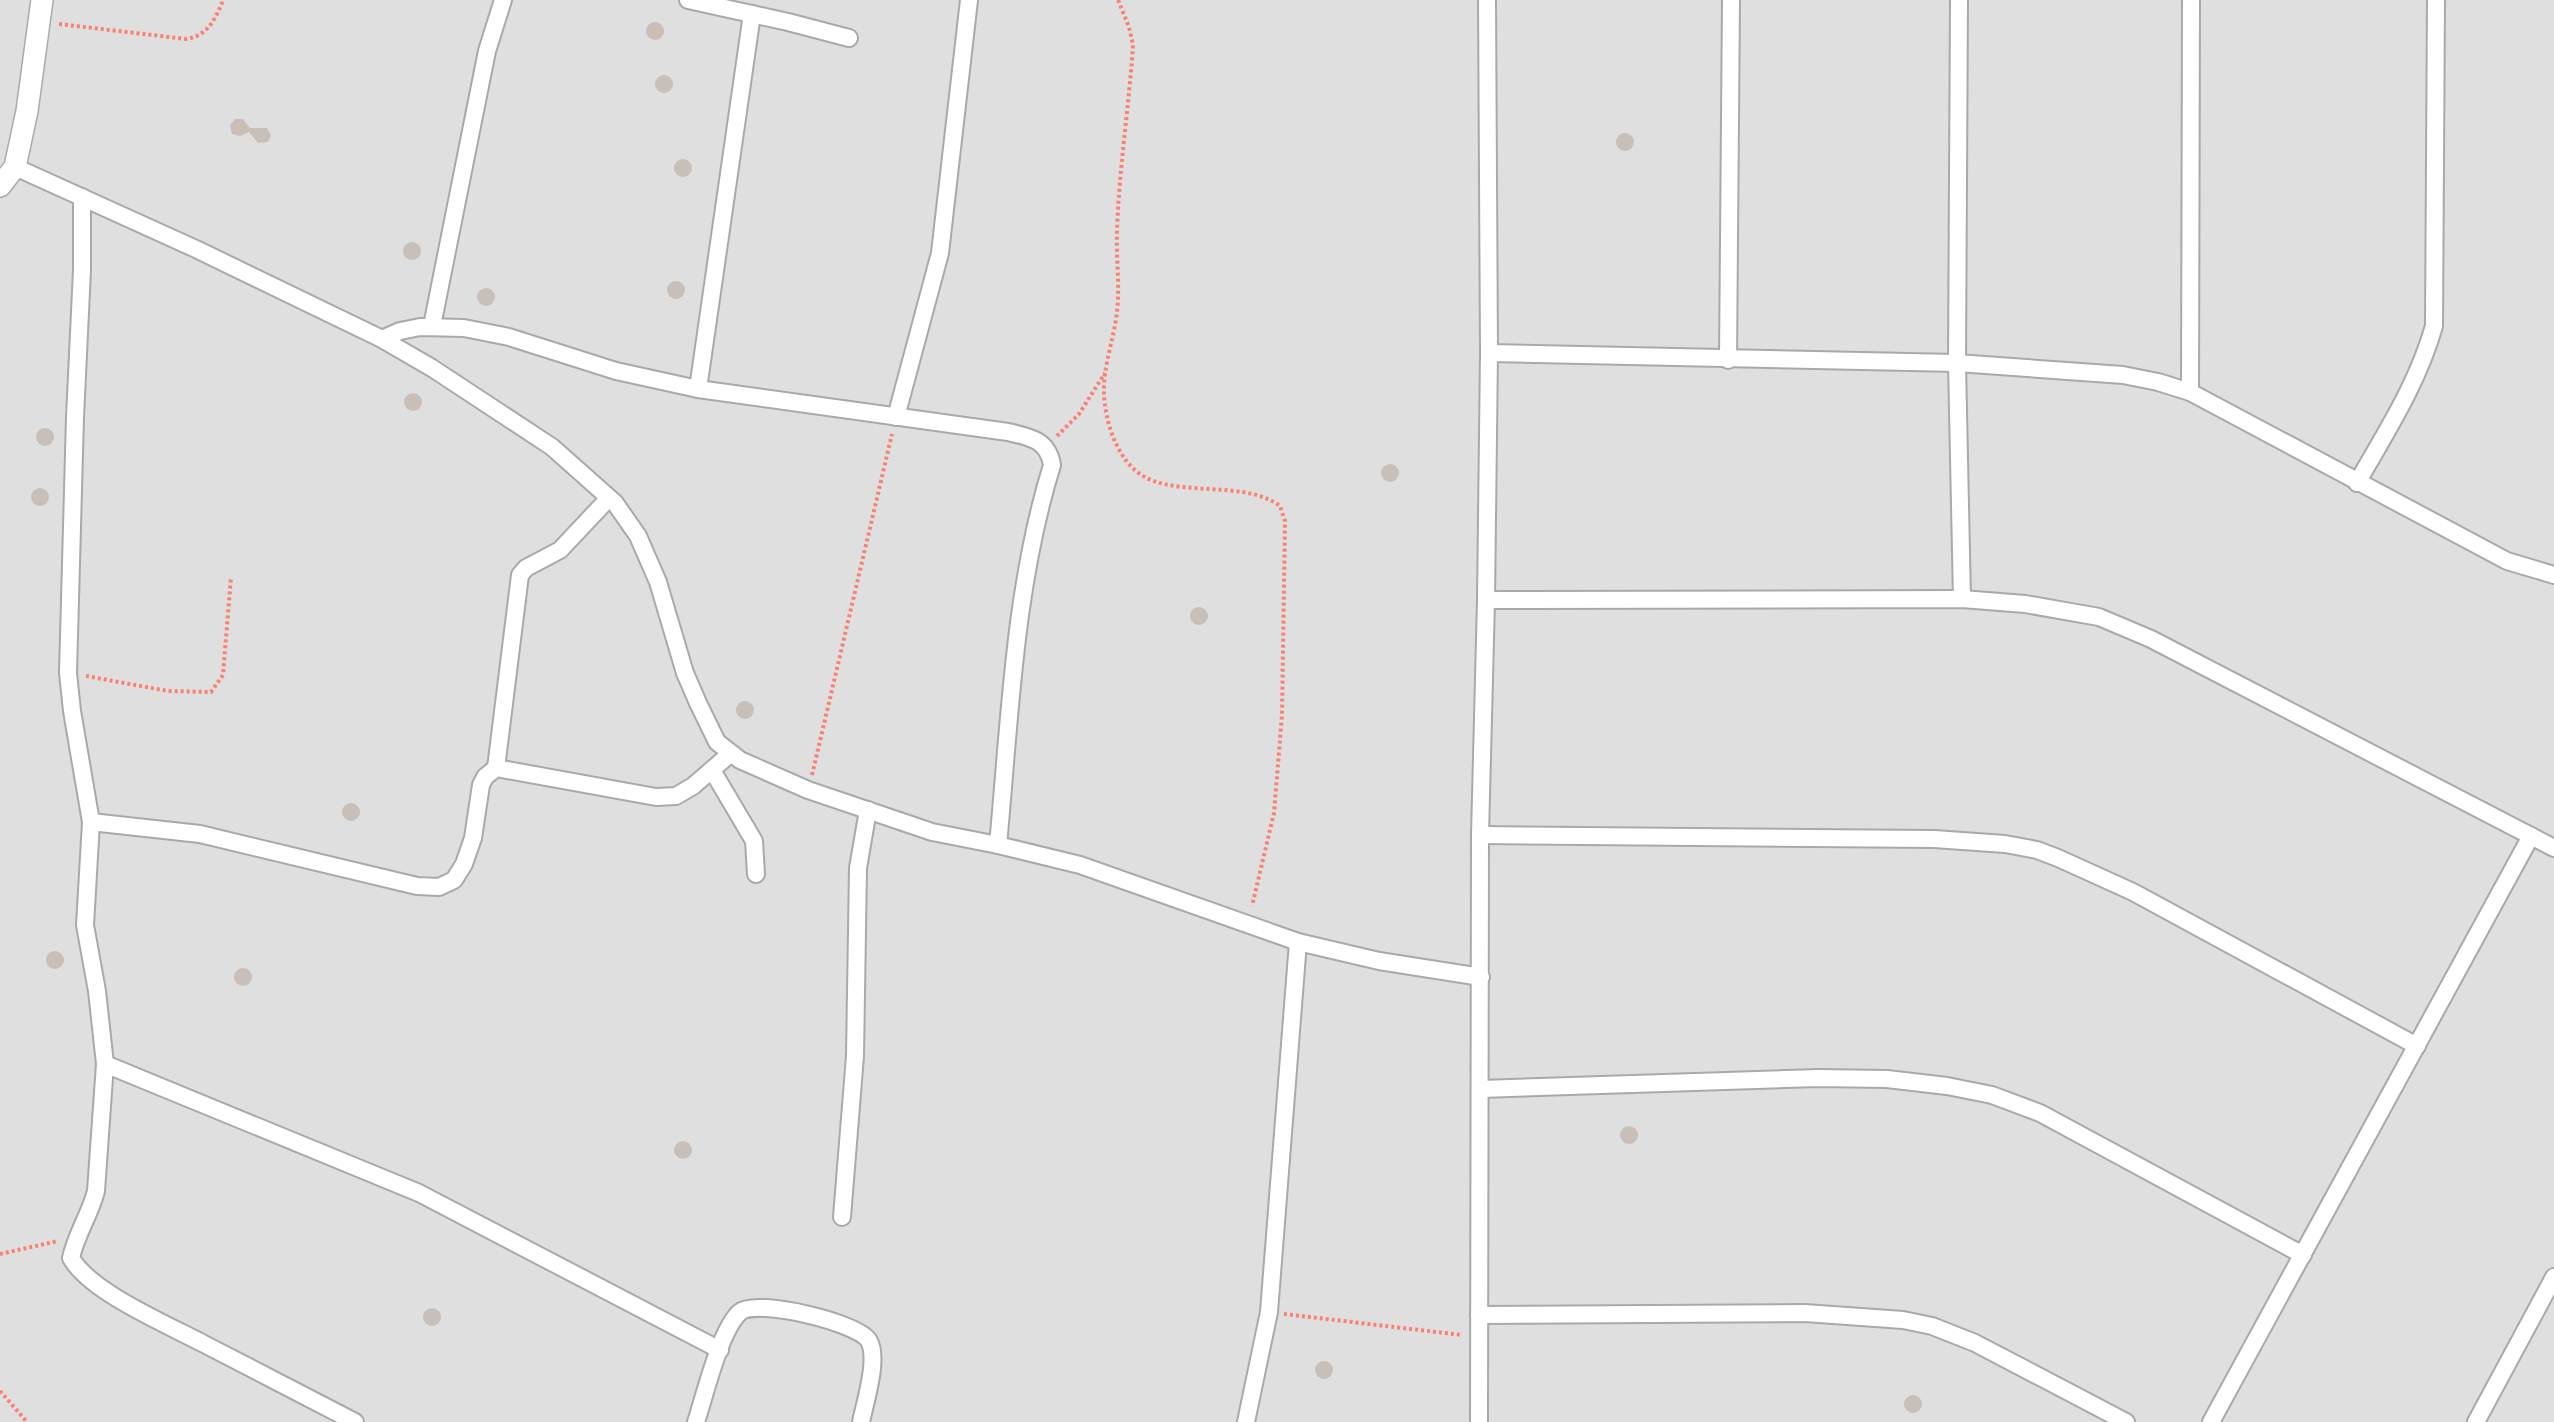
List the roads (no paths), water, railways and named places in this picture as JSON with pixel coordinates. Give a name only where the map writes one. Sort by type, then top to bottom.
[{"type":"street","points":[[0,186],[15,167],[27,111],[42,0]]},
{"type":"street","points":[[432,326],[487,51],[503,0]]},
{"type":"street","points":[[688,0],[849,38]]},
{"type":"street","points":[[896,417],[940,253],[969,0]]},
{"type":"street","points":[[1479,1422],[1480,835],[1489,353],[1487,0]]},
{"type":"street","points":[[1728,360],[1731,0]]},
{"type":"street","points":[[1959,0],[1957,363],[1962,599]]},
{"type":"street","points":[[2190,392],[2191,0]]},
{"type":"street","points":[[2357,483],[2414,381],[2434,326],[2436,0]]},
{"type":"street","points":[[698,389],[752,14]]},
{"type":"street","points":[[15,167],[382,339],[432,368],[552,447],[609,498],[638,536],[658,582],[693,693],[717,742],[730,754],[808,790],[932,832],[998,844],[1080,865],[1299,942],[1379,961],[1481,977]]},
{"type":"street","points":[[82,197],[82,270],[75,417],[68,673],[72,711],[91,822],[85,925],[97,991],[105,1064],[96,1191],[92,1207],[75,1237],[71,1258],[77,1270],[128,1304],[355,1422]]},
{"type":"street","points":[[382,339],[400,331],[432,326],[464,328],[508,337],[616,371],[698,389],[1008,432],[1033,438],[1046,447],[1050,453],[1052,465],[1041,499],[1026,569],[1017,638],[998,844]]},
{"type":"street","points":[[1489,353],[1728,360],[1957,363],[2123,375],[2158,382],[2190,392],[2507,561],[2554,575]]},
{"type":"street","points":[[91,822],[200,834],[417,886],[439,887],[454,880],[464,864],[473,838],[481,785],[484,777],[496,768],[520,574],[526,568],[560,550],[609,498]]},
{"type":"street","points":[[1486,600],[1962,599],[2025,604],[2099,617],[2151,639],[2554,848]]},
{"type":"street","points":[[496,768],[656,797],[676,796],[693,786],[730,754]]},
{"type":"street","points":[[712,770],[754,841],[756,874]]},
{"type":"street","points":[[842,1217],[855,1056],[858,868],[868,810]]},
{"type":"street","points":[[1480,835],[1934,839],[2005,844],[2037,850],[2133,892],[2417,1046]]},
{"type":"street","points":[[2211,1422],[2531,836]]},
{"type":"street","points":[[1246,1422],[1269,1312],[1299,942]]},
{"type":"street","points":[[105,1064],[419,1193],[720,1350]]},
{"type":"street","points":[[1480,1089],[1818,1078],[1887,1079],[1947,1086],[1992,1095],[2040,1113],[2302,1255]]},
{"type":"street","points":[[2476,1422],[2554,1277]]},
{"type":"street","points":[[696,1422],[720,1350],[733,1320],[742,1310],[753,1307],[789,1311],[840,1325],[864,1335],[870,1342],[873,1354],[861,1422]]},
{"type":"street","points":[[1479,1315],[1805,1313],[1903,1320],[1932,1326],[1976,1343],[2126,1422]]}]
